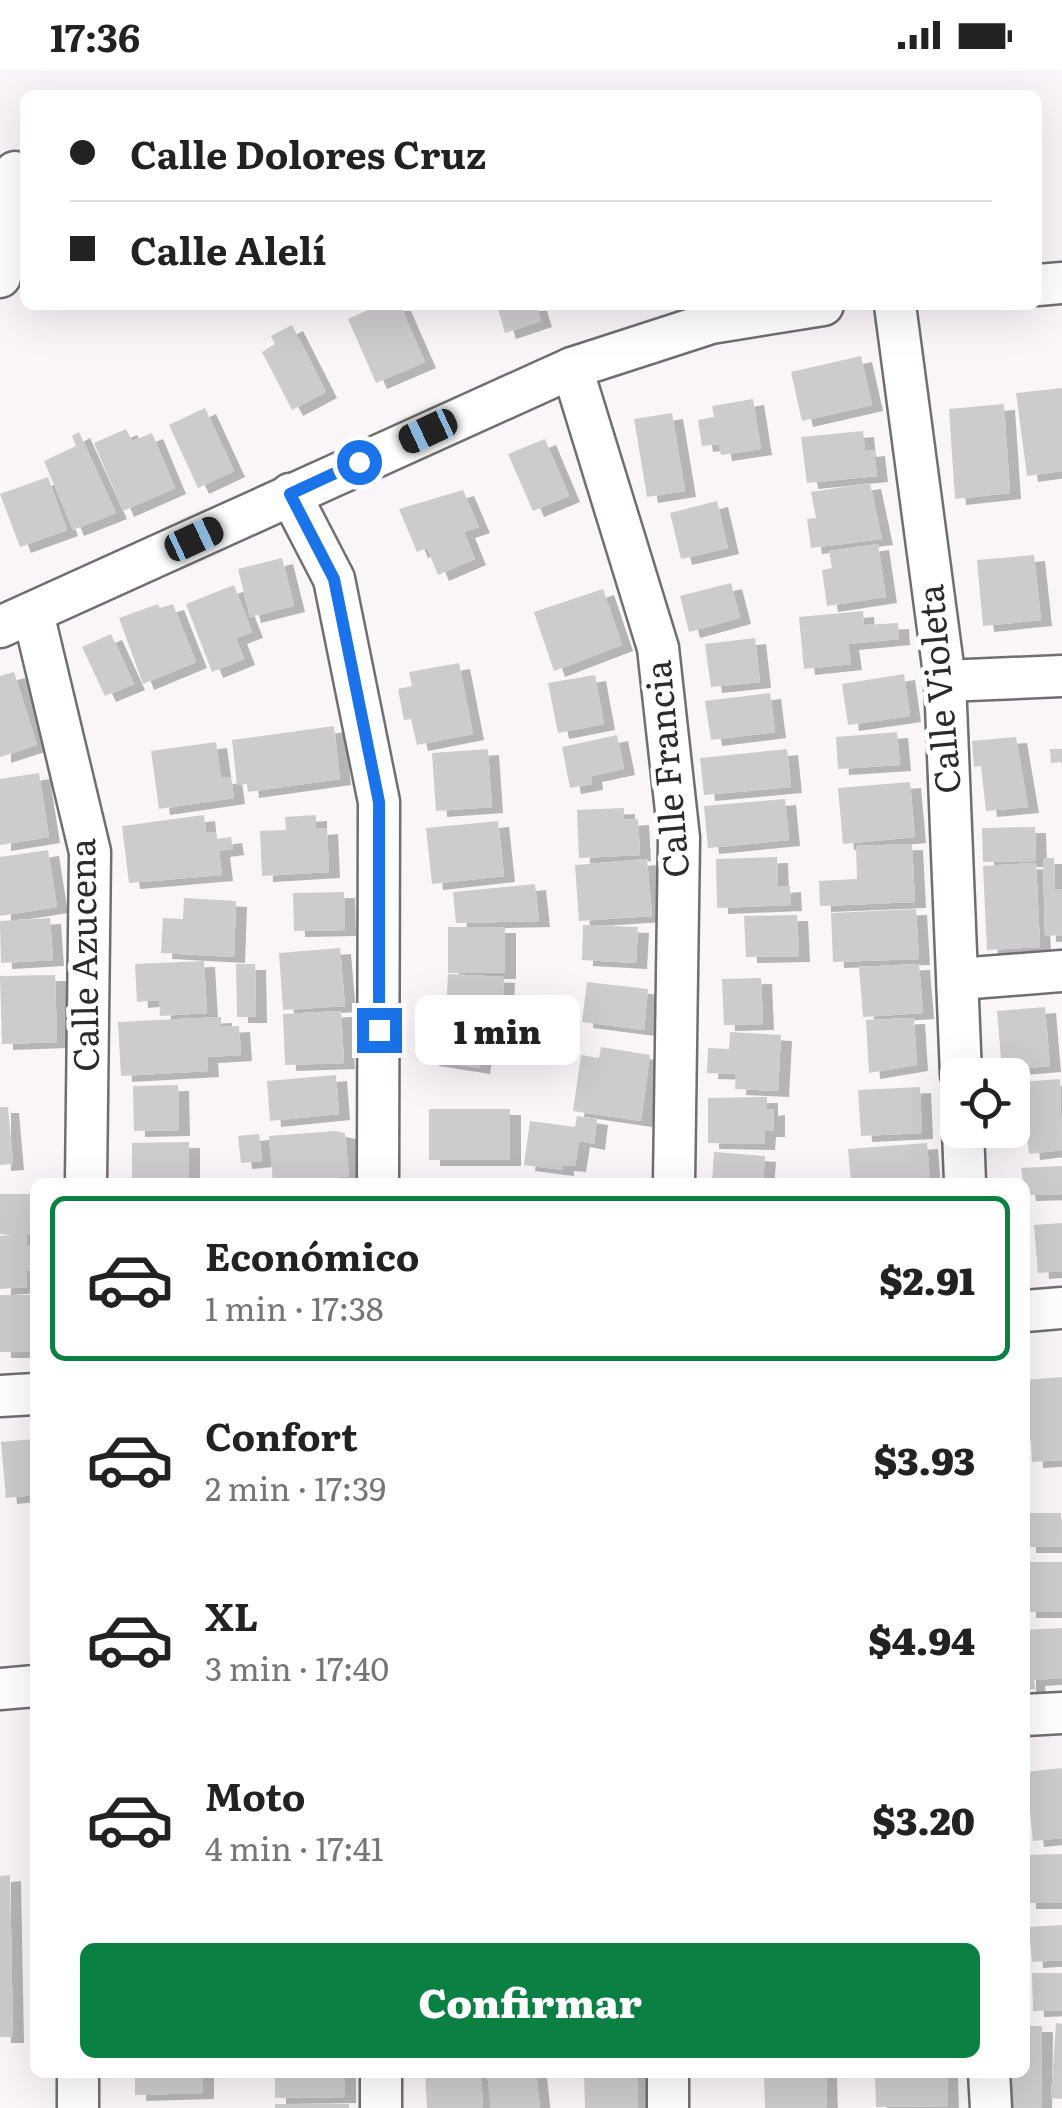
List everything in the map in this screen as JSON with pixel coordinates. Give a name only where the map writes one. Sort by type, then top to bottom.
[{"type":"street","points":[[0,277],[13,172]]},
{"type":"street","points":[[17,620],[572,368],[711,323],[791,310]]},
{"type":"street","name":"Calle Violeta","points":[[895,310],[945,681],[961,1058]]},
{"type":"street","name":"Calle Francia","points":[[572,368],[658,648],[679,838],[674,1178]]},
{"type":"street","points":[[290,494],[334,579],[379,802],[378,1178]]},
{"type":"street","name":"Calle Azucena","points":[[17,620],[90,852],[86,1178]]},
{"type":"street","points":[[945,681],[1062,676]]},
{"type":"street","points":[[959,979],[1062,971]]},
{"type":"street","points":[[965,1148],[966,1178]]},
{"type":"street","points":[[1030,1311],[1062,1308]]},
{"type":"street","points":[[0,1396],[30,1394]]},
{"type":"street","points":[[0,1688],[30,1686]]},
{"type":"street","points":[[1030,1715],[1062,1712]]},
{"type":"street","points":[[78,2078],[78,2108]]},
{"type":"street","points":[[381,2078],[381,2108]]},
{"type":"street","points":[[668,2078],[668,2108]]},
{"type":"street","points":[[989,2078],[990,2108]]},
{"type":"building","points":[[368,310],[402,310],[425,362],[376,383],[348,319]]},
{"type":"building","points":[[498,310],[538,310],[541,321],[505,333]]},
{"type":"building","points":[[292,325],[326,392],[292,410],[262,352],[275,344],[271,336]]},
{"type":"building","points":[[861,356],[872,405],[802,421],[791,372]]},
{"type":"building","points":[[1062,388],[1062,471],[1027,476],[1016,393]]},
{"type":"building","points":[[753,399],[761,449],[721,455],[719,444],[702,446],[698,420],[714,417],[712,406]]},
{"type":"building","points":[[1004,404],[1010,493],[955,499],[949,409]]},
{"type":"building","points":[[205,408],[234,471],[198,488],[169,425]]},
{"type":"building","points":[[672,413],[685,491],[647,497],[634,419]]},
{"type":"building","points":[[126,429],[132,441],[152,433],[175,488],[123,511],[94,443]]},
{"type":"building","points":[[863,431],[865,451],[874,450],[877,476],[807,483],[801,437]]},
{"type":"building","points":[[79,432],[116,513],[73,530],[44,461],[76,446],[72,436]]},
{"type":"building","points":[[545,439],[569,496],[533,511],[508,454]]},
{"type":"building","points":[[48,477],[67,530],[20,547],[0,494]]},
{"type":"building","points":[[870,483],[882,539],[811,548],[807,519],[816,518],[811,492]]},
{"type":"building","points":[[463,490],[479,527],[464,532],[475,559],[438,575],[427,548],[417,552],[399,509]]},
{"type":"building","points":[[717,501],[728,548],[681,559],[670,513]]},
{"type":"building","points":[[878,544],[886,597],[827,606],[822,570],[832,568],[829,551]]},
{"type":"building","points":[[1034,555],[1041,620],[983,626],[977,560]]},
{"type":"building","points":[[282,558],[294,606],[250,617],[238,569]]},
{"type":"building","points":[[731,583],[740,618],[689,632],[680,596]]},
{"type":"building","points":[[234,585],[252,632],[236,638],[244,659],[212,672],[186,604]]},
{"type":"building","points":[[603,589],[622,645],[554,671],[534,612]]},
{"type":"building","points":[[158,604],[160,608],[173,604],[196,662],[143,684],[119,618]]},
{"type":"building","points":[[863,611],[864,625],[898,623],[899,639],[848,644],[851,664],[804,669],[799,617]]},
{"type":"building","points":[[111,634],[134,684],[105,696],[82,647]]},
{"type":"building","points":[[755,638],[760,682],[711,687],[705,644]]},
{"type":"building","points":[[459,663],[473,734],[417,745],[411,719],[404,720],[398,689],[412,686],[409,672]]},
{"type":"building","points":[[14,672],[37,745],[0,757],[0,676]]},
{"type":"building","points":[[904,674],[910,716],[848,725],[842,684]]},
{"type":"building","points":[[595,675],[604,724],[558,733],[548,683]]},
{"type":"building","points":[[770,693],[775,732],[711,740],[705,701]]},
{"type":"building","points":[[334,726],[340,779],[248,792],[247,784],[237,785],[232,740]]},
{"type":"building","points":[[897,732],[900,765],[838,769],[836,737]]},
{"type":"building","points":[[617,735],[624,769],[591,776],[592,784],[570,788],[562,747]]},
{"type":"building","points":[[1016,737],[1028,807],[986,811],[981,766],[974,767],[972,741]]},
{"type":"building","points":[[216,742],[221,778],[231,777],[234,798],[159,809],[151,751]]},
{"type":"building","points":[[488,749],[492,807],[436,811],[432,753]]},
{"type":"building","points":[[787,749],[791,787],[704,795],[700,758]]},
{"type":"building","points":[[1050,749],[1062,749],[1062,762],[1051,763]]},
{"type":"building","points":[[39,773],[49,837],[0,845],[0,779]]},
{"type":"building","points":[[910,782],[915,837],[843,844],[838,788]]},
{"type":"building","points":[[785,799],[789,840],[708,848],[704,806]]},
{"type":"building","points":[[624,808],[624,820],[638,819],[640,855],[579,858],[577,810]]},
{"type":"building","points":[[204,815],[206,833],[216,832],[217,839],[231,837],[233,849],[219,851],[222,875],[129,883],[122,826]]},
{"type":"building","points":[[316,815],[316,829],[327,828],[329,872],[262,876],[260,831],[286,830],[285,817]]},
{"type":"building","points":[[498,821],[504,876],[432,884],[426,828]]},
{"type":"building","points":[[1035,827],[1036,861],[983,862],[982,828]]},
{"type":"building","points":[[912,844],[915,902],[820,906],[819,881],[857,879],[856,846]]},
{"type":"building","points":[[48,850],[57,907],[0,916],[0,857]]},
{"type":"building","points":[[777,857],[778,887],[790,886],[791,905],[717,908],[716,859]]},
{"type":"building","points":[[1043,858],[1054,858],[1055,889],[1062,889],[1062,935],[1045,936]]},
{"type":"building","points":[[647,859],[652,916],[579,921],[575,865]]},
{"type":"building","points":[[1036,863],[1040,947],[987,950],[983,866]]},
{"type":"building","points":[[535,884],[539,921],[456,923],[453,892]]},
{"type":"building","points":[[344,892],[345,930],[294,931],[293,893]]},
{"type":"building","points":[[184,898],[236,901],[234,957],[161,953],[163,918],[183,919]]},
{"type":"building","points":[[916,909],[919,959],[833,962],[831,913]]},
{"type":"building","points":[[797,915],[799,956],[746,957],[744,916]]},
{"type":"building","points":[[50,918],[53,960],[1,963],[0,921]]},
{"type":"building","points":[[583,925],[638,927],[636,963],[582,960]]},
{"type":"building","points":[[448,927],[505,927],[505,973],[448,973]]},
{"type":"building","points":[[340,948],[345,1006],[283,1010],[279,953]]},
{"type":"building","points":[[204,961],[207,1013],[160,1016],[159,1000],[137,1002],[135,964]]},
{"type":"building","points":[[236,964],[255,964],[256,1017],[237,1017]]},
{"type":"building","points":[[919,964],[923,1013],[863,1017],[859,967]]},
{"type":"building","points":[[448,974],[504,977],[502,1017],[446,1014]]},
{"type":"building","points":[[55,975],[57,1042],[2,1044],[0,976]]},
{"type":"building","points":[[761,978],[763,1024],[724,1025],[722,979]]},
{"type":"building","points":[[587,982],[648,989],[644,1030],[582,1022]]},
{"type":"building","points":[[1045,1007],[1050,1066],[1030,1068],[1030,1058],[1001,1058],[997,1011]]},
{"type":"building","points":[[341,1011],[344,1063],[285,1065],[283,1014]]},
{"type":"building","points":[[221,1017],[221,1027],[239,1026],[241,1055],[207,1057],[208,1071],[121,1076],[118,1022]]},
{"type":"building","points":[[914,1018],[917,1065],[869,1073],[866,1020]]},
{"type":"building","points":[[433,1020],[485,1028],[479,1068],[428,1060]]},
{"type":"building","points":[[730,1032],[781,1035],[778,1091],[735,1089],[736,1074],[707,1073],[708,1048],[729,1049]]},
{"type":"building","points":[[601,1047],[650,1055],[641,1121],[573,1111],[581,1055],[599,1058]]},
{"type":"building","points":[[336,1075],[339,1114],[270,1121],[267,1081]]},
{"type":"building","points":[[1060,1079],[1062,1150],[1029,1154],[1030,1081]]},
{"type":"building","points":[[178,1085],[179,1130],[134,1131],[133,1086]]},
{"type":"building","points":[[920,1087],[922,1133],[861,1136],[858,1090]]},
{"type":"building","points":[[767,1097],[767,1110],[774,1109],[774,1131],[765,1131],[764,1144],[708,1143],[708,1098]]},
{"type":"building","points":[[0,1107],[8,1107],[13,1164],[0,1165]]},
{"type":"building","points":[[429,1109],[510,1109],[510,1160],[429,1160]]},
{"type":"building","points":[[577,1116],[597,1119],[594,1144],[579,1141],[575,1166],[563,1165],[563,1170],[524,1165],[530,1121],[575,1127]]},
{"type":"building","points":[[345,1133],[349,1176],[273,1178],[269,1136]]},
{"type":"building","points":[[259,1134],[262,1161],[241,1163],[238,1136]]},
{"type":"building","points":[[189,1142],[189,1178],[132,1178],[132,1143]]},
{"type":"building","points":[[927,1143],[930,1178],[851,1178],[848,1149]]},
{"type":"building","points":[[714,1152],[765,1156],[763,1178],[712,1178]]},
{"type":"building","points":[[1062,1166],[1062,1194],[1030,1195],[1030,1178],[1022,1178],[1021,1168]]},
{"type":"building","points":[[0,1194],[30,1194],[27,1287],[0,1289],[0,1236],[11,1235],[0,1234]]},
{"type":"building","points":[[1062,1223],[1062,1271],[1038,1273],[1034,1225]]},
{"type":"building","points":[[0,1295],[30,1295],[30,1352],[0,1352]]},
{"type":"building","points":[[1062,1377],[1062,1460],[1032,1462],[1030,1380]]},
{"type":"building","points":[[30,1439],[30,1496],[6,1498],[1,1442]]},
{"type":"building","points":[[1030,1513],[1061,1513],[1062,1547],[1030,1547]]},
{"type":"building","points":[[1030,1562],[1062,1562],[1062,1612],[1030,1612]]},
{"type":"building","points":[[1062,1628],[1062,1678],[1034,1680],[1035,1689],[1030,1690],[1030,1630]]},
{"type":"building","points":[[1062,1768],[1062,1838],[1033,1841],[1030,1772]]},
{"type":"building","points":[[1062,1854],[1062,1903],[1030,1903],[1030,1855]]},
{"type":"building","points":[[10,1875],[13,2037],[0,2037],[0,1876]]},
{"type":"building","points":[[1062,1925],[1062,1960],[1032,1962],[1030,1927]]},
{"type":"building","points":[[1032,1973],[1062,1973],[1062,2010],[1033,2011]]},
{"type":"building","points":[[1056,2023],[1062,2024],[1062,2099],[1051,2098]]},
{"type":"building","points":[[1030,2026],[1042,2026],[1041,2108],[1009,2108],[1009,2078],[1030,2078]]},
{"type":"building","points":[[135,2078],[203,2078],[203,2093],[135,2095]]},
{"type":"building","points":[[275,2078],[345,2078],[345,2097],[275,2098]]},
{"type":"building","points":[[425,2078],[481,2078],[483,2108],[427,2108]]},
{"type":"building","points":[[488,2078],[537,2078],[540,2108],[491,2108]]},
{"type":"building","points":[[584,2078],[638,2078],[638,2108],[585,2108]]},
{"type":"building","points":[[764,2078],[826,2078],[827,2108],[765,2108]]},
{"type":"building","points":[[875,2078],[947,2078],[948,2106],[876,2107]]},
{"type":"building","points":[[275,2104],[349,2104],[349,2108],[275,2108]]},
{"type":"route","points":[[359,462],[290,494],[334,579],[379,802],[379,1030]]}]
